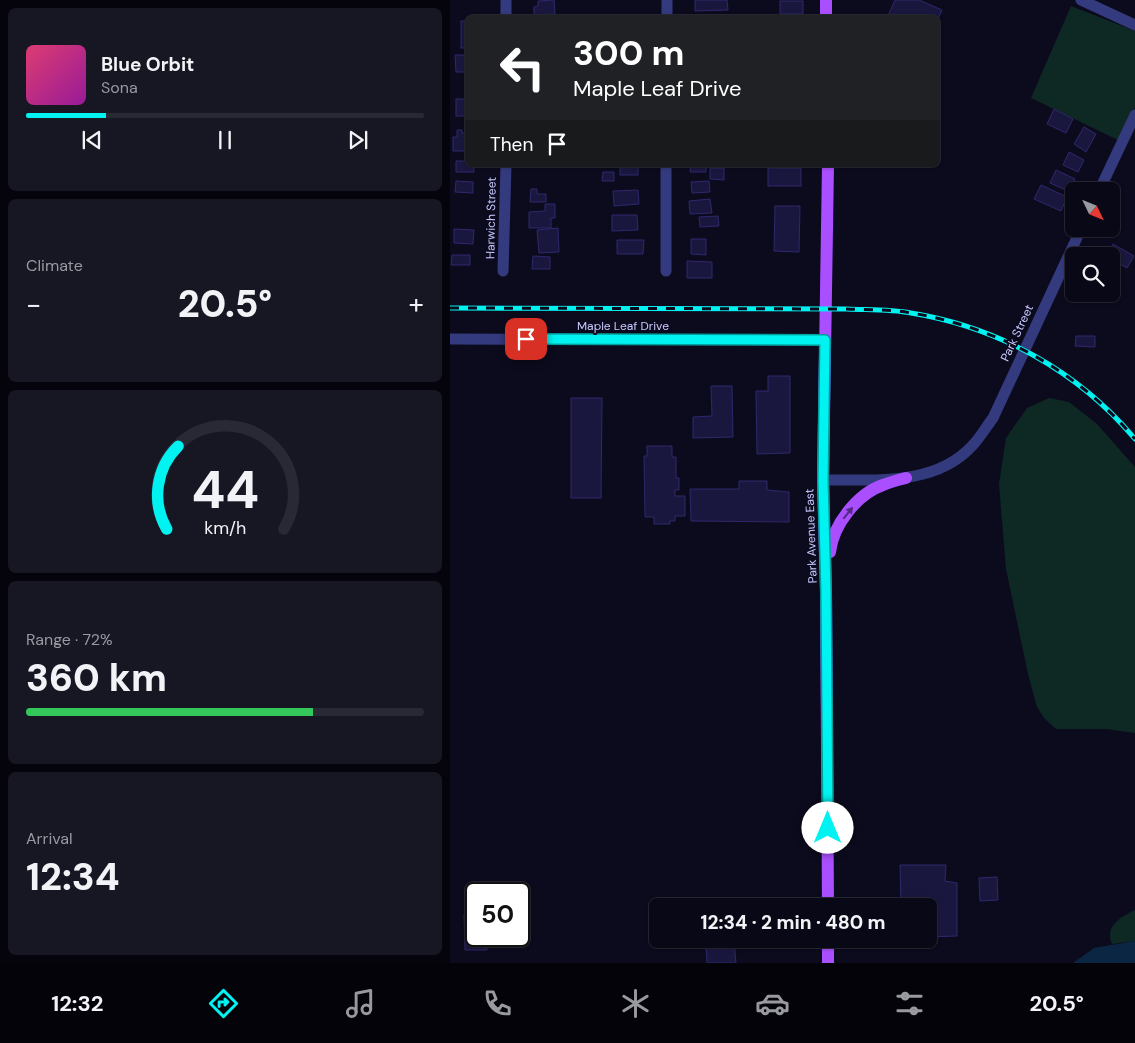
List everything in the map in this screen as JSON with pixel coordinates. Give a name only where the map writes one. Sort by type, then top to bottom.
[{"type":"main road","points":[[826,0],[826,15]]},
{"type":"main road","name":"Park Avenue East","points":[[828,167],[823,480],[826,592],[828,898]]},
{"type":"main road","points":[[826,592],[831,543],[844,518],[865,495],[882,485],[906,478]]},
{"type":"main road","points":[[828,948],[828,963]]},
{"type":"street","points":[[506,0],[506,15]]},
{"type":"street","points":[[667,0],[667,15]]},
{"type":"street","points":[[1081,0],[1135,25]]},
{"type":"street","points":[[1103,182],[1135,115]]},
{"type":"street","name":"Harwich Street","points":[[503,271],[506,167]]},
{"type":"street","points":[[666,167],[666,272]]},
{"type":"street","name":"Park Street","points":[[823,480],[906,478],[939,469],[961,456],[973,446],[993,418],[1077,238]]},
{"type":"street","name":"Maple Leaf Drive","points":[[450,339],[825,340]]},
{"type":"green space","points":[[1071,6],[1135,31],[1135,107],[1120,141],[1031,98]]},
{"type":"green space","points":[[1049,398],[1069,402],[1097,424],[1135,467],[1135,733],[1106,729],[1056,729],[1044,718],[1037,707],[1028,674],[1006,569],[999,484],[1006,438],[1027,408]]},
{"type":"green space","points":[[1135,910],[1135,941],[1112,944],[1110,932],[1112,927],[1119,919]]},
{"type":"water","points":[[1135,941],[1135,963],[1073,963],[1094,948]]},
{"type":"building","points":[[554,0],[555,14],[534,15],[534,7],[538,6],[538,1]]},
{"type":"building","points":[[695,0],[727,0],[728,10],[695,11]]},
{"type":"building","points":[[895,0],[919,0],[942,10],[940,15],[888,15]]},
{"type":"building","points":[[780,1],[803,1],[803,14],[780,14]]},
{"type":"building","points":[[461,21],[465,21],[465,48],[461,48]]},
{"type":"building","points":[[455,55],[465,55],[465,72],[456,72]]},
{"type":"building","points":[[456,99],[465,99],[465,116],[456,116]]},
{"type":"building","points":[[1054,109],[1073,119],[1066,133],[1047,124]]},
{"type":"building","points":[[1084,127],[1096,134],[1086,152],[1074,144]]},
{"type":"building","points":[[457,130],[462,130],[462,133],[465,133],[465,151],[453,151],[453,137],[457,137]]},
{"type":"building","points":[[1069,152],[1084,160],[1078,172],[1063,165]]},
{"type":"building","points":[[456,161],[465,161],[465,167],[474,167],[474,172],[456,172]]},
{"type":"building","points":[[620,167],[638,167],[638,175],[620,175]]},
{"type":"building","points":[[691,167],[706,167],[706,172],[690,172]]},
{"type":"building","points":[[710,168],[724,168],[724,180],[710,179]]},
{"type":"building","points":[[768,168],[801,168],[801,186],[768,186]]},
{"type":"building","points":[[1056,170],[1075,179],[1074,182],[1065,182],[1065,190],[1050,183]]},
{"type":"building","points":[[603,172],[614,172],[614,181],[602,181]]},
{"type":"building","points":[[456,181],[473,182],[473,193],[455,192]]},
{"type":"building","points":[[709,181],[710,192],[692,193],[691,182]]},
{"type":"building","points":[[1041,185],[1065,196],[1061,211],[1034,199]]},
{"type":"building","points":[[531,189],[537,189],[537,194],[546,194],[546,202],[530,202]]},
{"type":"building","points":[[638,190],[639,204],[614,206],[613,191]]},
{"type":"building","points":[[710,199],[712,213],[690,214],[689,201]]},
{"type":"building","points":[[545,204],[555,204],[555,218],[551,218],[551,228],[529,228],[529,212],[545,211]]},
{"type":"building","points":[[775,206],[800,206],[799,252],[774,251]]},
{"type":"building","points":[[612,215],[637,215],[638,230],[612,231]]},
{"type":"building","points":[[718,216],[719,226],[700,227],[699,217]]},
{"type":"building","points":[[558,228],[559,252],[539,253],[537,230]]},
{"type":"building","points":[[454,229],[474,230],[473,244],[454,243]]},
{"type":"building","points":[[691,239],[706,239],[706,255],[691,254]]},
{"type":"building","points":[[617,240],[644,240],[643,254],[617,254]]},
{"type":"building","points":[[1120,248],[1134,256],[1127,268],[1120,264]]},
{"type":"building","points":[[452,255],[470,255],[470,265],[451,265]]},
{"type":"building","points":[[533,256],[550,257],[550,269],[532,269]]},
{"type":"building","points":[[687,261],[712,262],[712,278],[687,278]]},
{"type":"building","points":[[1076,336],[1095,336],[1095,347],[1075,346]]},
{"type":"building","points":[[768,376],[790,376],[790,453],[757,454],[756,391],[768,391]]},
{"type":"building","points":[[711,386],[732,386],[733,437],[693,438],[693,417],[712,416]]},
{"type":"building","points":[[571,398],[602,398],[601,498],[571,498]]},
{"type":"building","points":[[647,446],[672,446],[672,457],[676,457],[676,478],[679,478],[679,490],[675,490],[675,496],[685,496],[685,516],[675,516],[675,521],[670,521],[670,524],[654,524],[654,517],[645,517],[644,456],[647,456]]},
{"type":"building","points":[[739,481],[767,481],[767,490],[789,492],[789,522],[691,521],[690,489],[739,489]]},
{"type":"building","points":[[900,865],[946,865],[945,881],[957,883],[957,936],[937,937],[937,898],[901,898]]},
{"type":"building","points":[[997,877],[998,900],[980,901],[979,878]]},
{"type":"building","points":[[464,915],[465,947],[487,947],[487,950],[465,950]]},
{"type":"building","points":[[706,948],[735,948],[736,963],[707,963]]},
{"type":"railway","points":[[450,308],[847,309],[911,313],[975,329],[1005,341],[1034,356],[1062,373],[1088,393],[1113,415],[1135,439]]},
{"type":"route","points":[[526,339],[825,340],[823,480],[828,828]]}]
